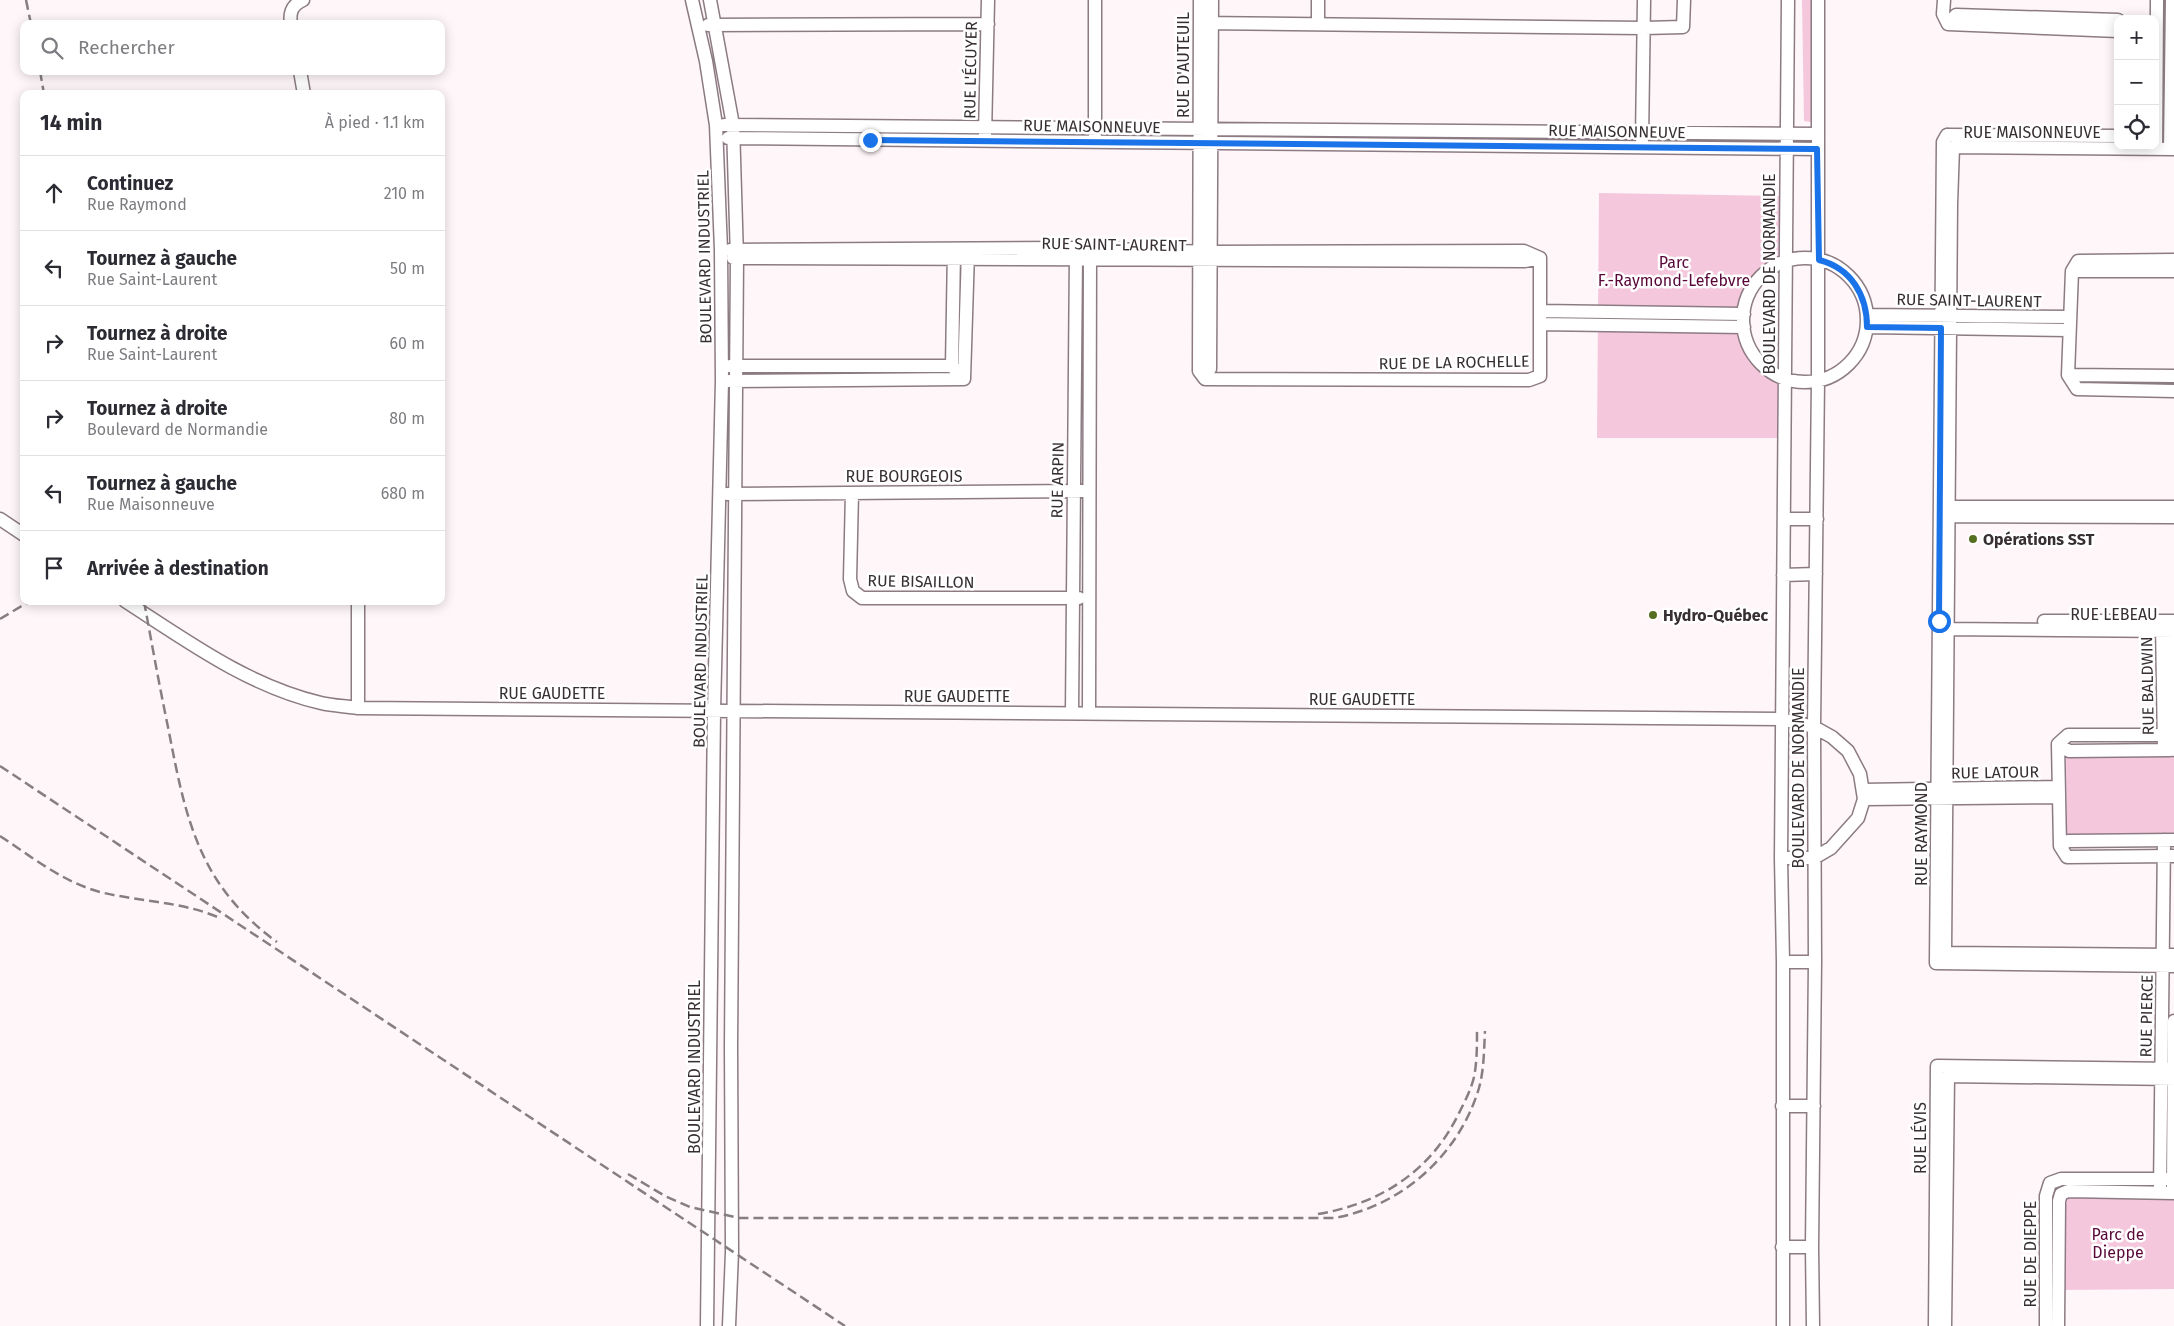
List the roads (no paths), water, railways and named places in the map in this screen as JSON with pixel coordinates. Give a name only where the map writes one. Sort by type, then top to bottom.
[{"type":"street","points":[[291,20],[293,7],[303,0]]},
{"type":"street","name":"BOULEVARD INDUSTRIEL","points":[[692,0],[699,25],[718,138],[721,254],[722,382],[714,711],[707,1326]]},
{"type":"street","name":"BOULEVARD INDUSTRIEL","points":[[710,0],[733,125],[736,254],[735,711],[731,1047],[732,1252],[729,1326]]},
{"type":"street","name":"RUE L'ÉCUYER","points":[[985,141],[988,0]]},
{"type":"street","points":[[1094,142],[1095,0]]},
{"type":"street","name":"RUE D'AUTEUIL","points":[[1200,0],[1206,23]]},
{"type":"street","name":"RUE D'AUTEUIL","points":[[1204,372],[1206,23],[1212,0]]},
{"type":"street","points":[[1318,0],[1318,24]]},
{"type":"street","points":[[1641,147],[1644,0]]},
{"type":"street","points":[[1206,23],[1683,27],[1684,0]]},
{"type":"street","name":"BOULEVARD DE NORMANDIE","points":[[1783,1326],[1783,962],[1781,858],[1788,0]]},
{"type":"street","name":"BOULEVARD DE NORMANDIE","points":[[1813,1326],[1814,727],[1819,260],[1817,149],[1818,0]]},
{"type":"street","points":[[1944,0],[1943,14],[1952,20],[2114,31]]},
{"type":"street","points":[[1952,0],[1952,20]]},
{"type":"street","points":[[2157,15],[2158,0]]},
{"type":"street","points":[[2172,0],[2172,142]]},
{"type":"street","points":[[1952,20],[2114,20]]},
{"type":"street","points":[[699,25],[988,24]]},
{"type":"street","points":[[2159,27],[2171,27]]},
{"type":"street","points":[[2156,60],[2156,105]]},
{"type":"street","points":[[301,75],[303,90]]},
{"type":"street","name":"RUE MAISONNEUVE","points":[[716,125],[1817,134]]},
{"type":"street","points":[[870,126],[870,140]]},
{"type":"street","points":[[1314,130],[1315,144]]},
{"type":"street","points":[[1423,131],[1423,145]]},
{"type":"street","name":"RUE MAISONNEUVE","points":[[1537,132],[1538,146]]},
{"type":"street","name":"RUE MAISONNEUVE","points":[[1947,135],[1954,147],[2114,141]]},
{"type":"street","name":"RUE MAISONNEUVE","points":[[1947,135],[2114,136]]},
{"type":"street","name":"RUE RAYMOND","points":[[1947,135],[1942,142],[1946,204],[1946,322],[1941,958],[2168,960]]},
{"type":"street","name":"RUE MAISONNEUVE","points":[[718,138],[1817,149]]},
{"type":"street","name":"RUE MAISONNEUVE","points":[[2159,140],[2172,142]]},
{"type":"street","name":"RUE RAYMOND","points":[[1946,204],[1954,147]]},
{"type":"street","name":"RUE SAINT-LAURENT","points":[[721,254],[968,253],[1369,256],[1524,251],[1540,258],[1540,318]]},
{"type":"street","points":[[954,253],[952,366],[964,379]]},
{"type":"street","points":[[964,379],[968,253]]},
{"type":"street","name":"RUE ARPIN","points":[[1072,714],[1076,254]]},
{"type":"street","name":"RUE ARPIN","points":[[1089,714],[1090,254]]},
{"type":"street","points":[[1801,258],[1819,260],[1838,268],[1852,280],[1864,302],[1867,321],[1863,342],[1850,363],[1835,374],[1818,380],[1798,381],[1785,378],[1770,370],[1757,359],[1748,344],[1744,327],[1744,314],[1748,296],[1757,280],[1771,268],[1787,261],[1801,258]]},
{"type":"street","points":[[2068,375],[2171,376],[2171,391],[2077,389],[2068,375],[2070,317],[2075,266],[2172,266]]},
{"type":"street","points":[[1682,320],[1744,314]]},
{"type":"street","name":"RUE SAINT-LAURENT","points":[[1946,322],[2070,317]]},
{"type":"street","points":[[1540,318],[1682,320],[1744,327]]},
{"type":"street","name":"RUE DE LA ROCHELLE","points":[[1204,372],[1534,378],[1540,318]]},
{"type":"street","name":"RUE SAINT-LAURENT","points":[[1867,321],[1946,322],[2070,330]]},
{"type":"street","points":[[722,366],[952,366]]},
{"type":"street","points":[[860,366],[860,380]]},
{"type":"street","points":[[722,382],[964,379]]},
{"type":"street","name":"RUE BOURGEOIS","points":[[720,494],[1089,491]]},
{"type":"street","name":"RUE BISAILLON","points":[[852,493],[850,579],[853,591],[862,598],[1089,598]]},
{"type":"street","points":[[1944,512],[2172,512]]},
{"type":"street","points":[[0,519],[20,532]]},
{"type":"street","points":[[1784,519],[1817,519]]},
{"type":"street","points":[[1783,575],[1816,574]]},
{"type":"street","name":"RUE GAUDETTE","points":[[132,605],[232,669],[278,690],[322,703],[358,708],[1782,719],[1814,727]]},
{"type":"street","points":[[358,605],[358,708]]},
{"type":"street","name":"RUE LEBEAU","points":[[1943,625],[2170,626]]},
{"type":"street","name":"RUE BALDWIN","points":[[2170,626],[2171,750]]},
{"type":"street","points":[[1781,858],[1814,858],[1831,848],[1858,818],[1863,795],[1860,774],[1848,751],[1832,737],[1814,727]]},
{"type":"street","points":[[2058,792],[2058,744],[2068,735],[2170,735]]},
{"type":"street","points":[[2058,744],[2069,751],[2171,750]]},
{"type":"street","name":"RUE LATOUR","points":[[1863,795],[2058,792],[2060,846]]},
{"type":"street","points":[[2169,840],[2068,841],[2060,846],[2067,857],[2169,856]]},
{"type":"street","name":"RUE PIERCE","points":[[2169,840],[2169,1193]]},
{"type":"street","points":[[712,856],[733,858]]},
{"type":"street","points":[[711,922],[733,927]]},
{"type":"street","points":[[1783,962],[1815,962]]},
{"type":"street","name":"RUE PIERCE","points":[[2170,1074],[2174,1021]]},
{"type":"street","points":[[710,1042],[731,1047]]},
{"type":"street","points":[[1937,1066],[1948,1076],[2056,1073],[2170,1074]]},
{"type":"street","points":[[1937,1066],[2056,1073]]},
{"type":"street","name":"RUE LÉVIS","points":[[1937,1066],[1945,1326]]},
{"type":"street","name":"RUE LÉVIS","points":[[1935,1326],[1948,1076]]},
{"type":"street","points":[[1782,1106],[1814,1106]]},
{"type":"street","name":"RUE DE DIEPPE","points":[[2050,1183],[2062,1179],[2169,1179]]},
{"type":"street","name":"RUE DE DIEPPE","points":[[2050,1183],[2061,1194]]},
{"type":"street","name":"RUE DE DIEPPE","points":[[2046,1326],[2046,1196],[2050,1183]]},
{"type":"street","name":"RUE DE DIEPPE","points":[[2061,1194],[2068,1191],[2169,1193]]},
{"type":"street","name":"RUE DE DIEPPE","points":[[2058,1326],[2059,1201],[2061,1194]]},
{"type":"street","points":[[1782,1247],[1812,1247]]},
{"type":"railway","points":[[26,0],[30,20]]},
{"type":"railway","points":[[41,75],[43,90]]},
{"type":"railway","points":[[0,619],[23,605]]},
{"type":"railway","points":[[145,605],[175,764],[190,823],[200,849],[213,874],[230,898],[251,921],[277,942]]},
{"type":"railway","points":[[0,766],[845,1326]]},
{"type":"railway","points":[[0,836],[48,868],[86,888],[190,908],[220,918]]},
{"type":"railway","points":[[1318,1214],[1362,1202],[1382,1193],[1417,1169],[1433,1153],[1458,1115],[1471,1087],[1476,1066],[1477,1031]]},
{"type":"railway","points":[[628,1174],[665,1196],[690,1207],[739,1218],[1334,1218],[1359,1212],[1383,1202],[1425,1174],[1442,1155],[1457,1135],[1470,1112],[1479,1088],[1483,1067],[1485,1031]]},
{"type":"place","name":"Opérations SST","points":[[1973,539]]},
{"type":"place","name":"Hydro-Québec","points":[[1653,615]]},
{"type":"park label","name":"Parc F.-Raymond-Lefebvre","points":[[1674,271]]},
{"type":"park label","name":"Parc de Dieppe","points":[[2118,1243]]}]
